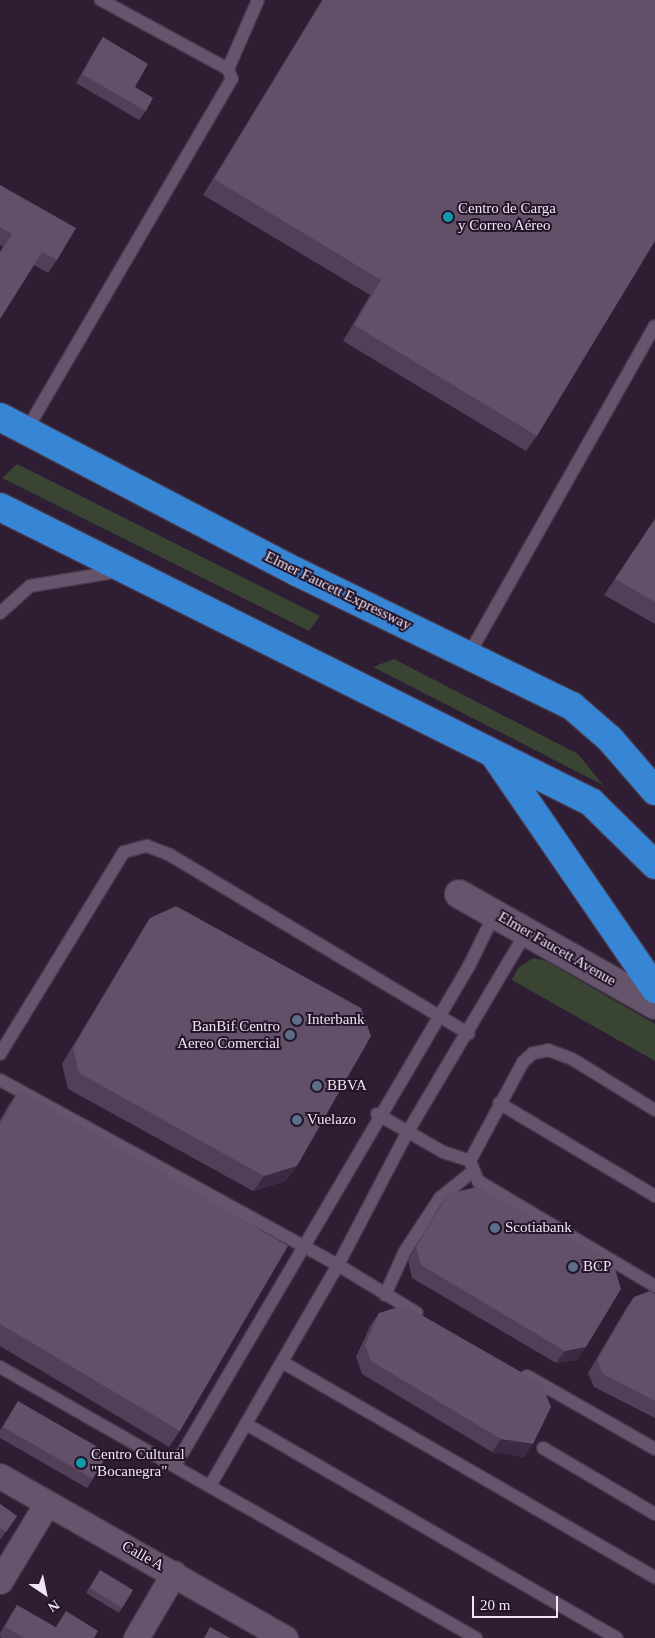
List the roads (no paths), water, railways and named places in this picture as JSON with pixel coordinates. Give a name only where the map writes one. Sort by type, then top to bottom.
[{"type":"highway","name":"Elmer Faucett Expressway","points":[[0,417],[468,656],[572,706],[610,740],[655,791]]},
{"type":"highway","points":[[0,507],[591,802],[655,865]]},
{"type":"highway","points":[[492,753],[655,989]]},
{"type":"main road","name":"Elmer Faucett Avenue","points":[[459,894],[527,930],[655,1005]]},
{"type":"street","name":"Calle A","points":[[0,1476],[174,1573],[285,1638]]},
{"type":"street","points":[[0,1581],[47,1503]]},
{"type":"street","points":[[136,1638],[174,1573]]},
{"type":"lane","points":[[26,431],[232,80],[228,69],[101,0]]},
{"type":"lane","points":[[228,69],[258,0]]},
{"type":"lane","points":[[468,656],[655,326]]},
{"type":"lane","points":[[0,613],[30,586],[129,570]]},
{"type":"lane","points":[[0,1054],[124,852],[147,846],[170,855],[469,1034]]},
{"type":"lane","points":[[176,1464],[378,1114],[438,1016],[495,913]]},
{"type":"lane","points":[[211,1484],[338,1265],[407,1133],[469,1034],[527,930]]},
{"type":"lane","points":[[385,1295],[404,1250],[440,1198],[471,1166],[499,1103],[523,1062],[533,1053],[550,1050],[655,1110]]},
{"type":"lane","points":[[0,1080],[338,1265],[427,1319]]},
{"type":"lane","points":[[499,1103],[655,1196]]},
{"type":"lane","points":[[378,1114],[407,1133],[471,1166],[478,1181],[655,1286]]},
{"type":"lane","points":[[282,1362],[655,1577]]},
{"type":"lane","points":[[0,1366],[176,1464],[476,1638]]},
{"type":"lane","points":[[512,1367],[655,1449]]},
{"type":"lane","points":[[246,1424],[617,1638]]},
{"type":"lane","points":[[542,1448],[655,1514]]},
{"type":"place","name":"Centro de Carga y Correo Aéreo","points":[[448,217]]},
{"type":"place","name":"Interbank","points":[[297,1020]]},
{"type":"place","name":"BanBif Centro Aereo Comercial","points":[[290,1035]]},
{"type":"place","name":"BBVA","points":[[317,1086]]},
{"type":"place","name":"Vuelazo","points":[[297,1120]]},
{"type":"place","name":"Scotiabank","points":[[495,1228]]},
{"type":"place","name":"BCP","points":[[573,1267]]},
{"type":"place","name":"Centro Cultural \"Bocanegra\"","points":[[81,1463]]}]
